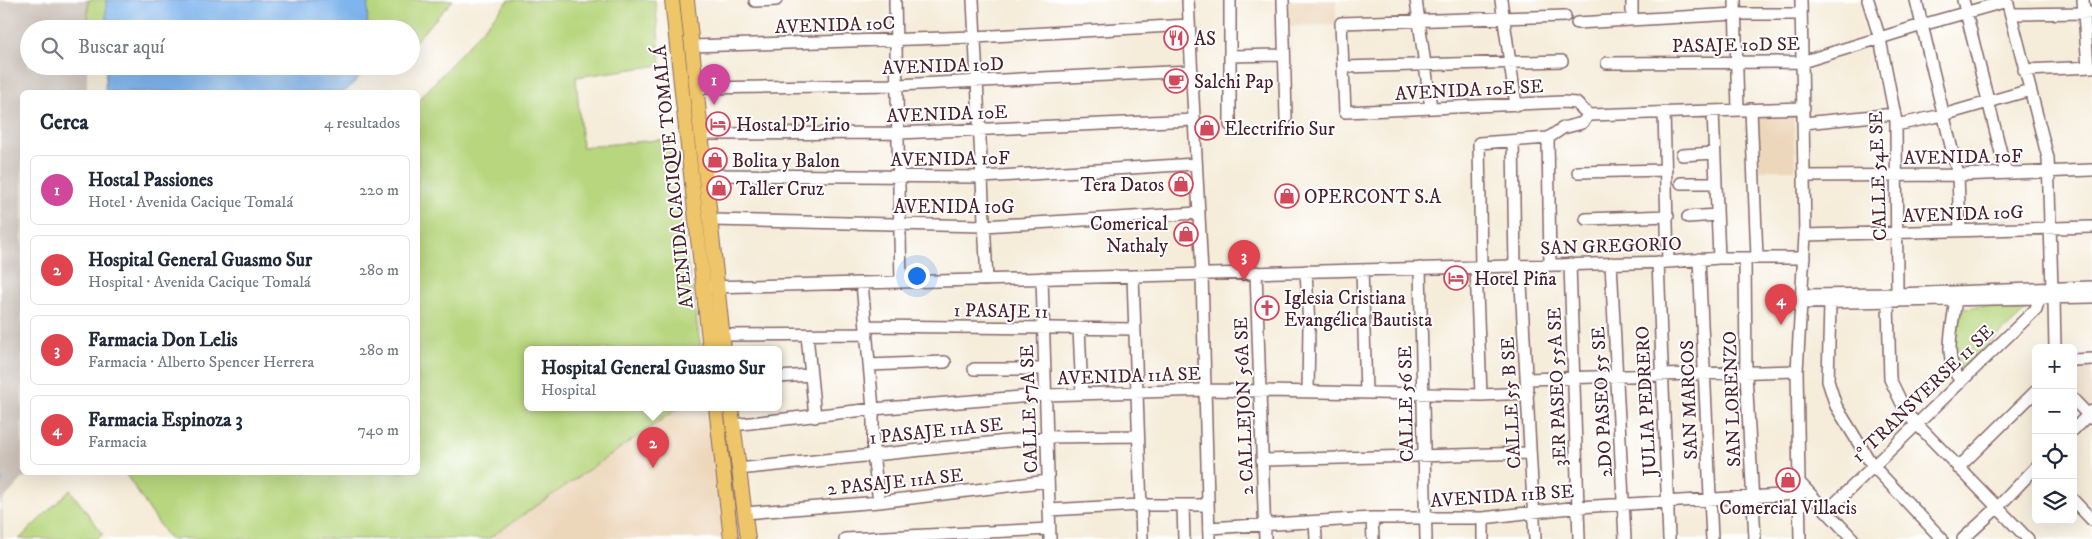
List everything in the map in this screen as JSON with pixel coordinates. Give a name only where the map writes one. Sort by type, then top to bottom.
[{"type":"main road","name":"AVENIDA CACIQUE TOMALÁ","points":[[672,0],[710,346]]},
{"type":"main road","name":"AVENIDA CACIQUE TOMALÁ","points":[[686,0],[724,342]]},
{"type":"main road","points":[[716,411],[731,539]]},
{"type":"main road","points":[[731,411],[748,539]]},
{"type":"street","points":[[755,1],[776,0]]},
{"type":"street","points":[[895,0],[902,282]]},
{"type":"street","points":[[973,0],[987,280]]},
{"type":"street","points":[[1188,0],[1202,274],[1209,533]]},
{"type":"street","points":[[1230,0],[1230,125]]},
{"type":"street","points":[[1283,0],[1286,118]]},
{"type":"street","points":[[1416,0],[1431,108]]},
{"type":"street","points":[[1501,0],[1516,105]]},
{"type":"street","points":[[1632,0],[1632,19]]},
{"type":"street","points":[[1735,0],[1738,110]]},
{"type":"street","points":[[1800,539],[1797,480],[1797,371],[1805,235],[1801,0]]},
{"type":"street","name":"CALLE 54E SE","points":[[1868,0],[1880,39],[1895,120],[1897,294]]},
{"type":"street","points":[[1916,0],[1958,175],[1960,231]]},
{"type":"street","points":[[1963,0],[2006,173]]},
{"type":"street","points":[[2024,70],[2090,67],[2088,13],[2083,0]]},
{"type":"street","points":[[2007,1],[2048,158],[2055,344]]},
{"type":"street","name":"PASAJE 10D SE","points":[[1607,63],[1738,64],[1802,62],[2007,1]]},
{"type":"street","points":[[2011,14],[2088,13]]},
{"type":"street","points":[[1577,23],[1736,14],[1801,14]]},
{"type":"street","points":[[1562,61],[1344,67],[1341,23],[1566,16]]},
{"type":"street","name":"AVENIDA 10C","points":[[692,46],[975,37],[1189,24]]},
{"type":"street","points":[[1230,56],[1284,55]]},
{"type":"street","name":"AVENIDA 10E SE","points":[[1344,67],[1345,112],[1563,102],[1576,103],[1589,115]]},
{"type":"street","name":"AVENIDA 10D","points":[[696,88],[897,85],[1191,71]]},
{"type":"street","points":[[1804,123],[1895,120],[1943,115],[2030,90]]},
{"type":"street","points":[[1481,395],[1478,267],[1479,143],[1548,138],[1563,128],[1582,122],[1589,115],[1804,108]]},
{"type":"street","points":[[1751,109],[1757,257]]},
{"type":"street","points":[[1713,110],[1719,258]]},
{"type":"street","name":"JULIA PEDRERO","points":[[1664,112],[1668,216],[1663,262],[1661,376],[1669,539]]},
{"type":"street","name":"AVENIDA 10E","points":[[701,134],[898,133],[1194,120]]},
{"type":"street","points":[[1548,138],[1550,265]]},
{"type":"street","name":"CALLE 55 B SE","points":[[1513,141],[1518,266],[1528,393],[1535,539]]},
{"type":"street","points":[[1682,155],[1714,153]]},
{"type":"street","name":"AVENIDA 10F","points":[[705,175],[899,178],[982,177],[1196,164]]},
{"type":"street","points":[[1578,172],[1666,170]]},
{"type":"street","name":"AVENIDA 10F","points":[[1805,176],[1958,175],[2092,170]]},
{"type":"street","points":[[1681,183],[1715,183]]},
{"type":"street","name":"AVENIDA 10G","points":[[710,220],[984,226],[1198,213]]},
{"type":"street","points":[[1688,216],[1716,215]]},
{"type":"street","points":[[1586,219],[1668,216]]},
{"type":"street","name":"AVENIDA 10G","points":[[1805,235],[2092,227]]},
{"type":"street","name":"SAN GREGORIO","points":[[703,287],[1663,262],[1719,258],[1804,258]]},
{"type":"street","name":"SAN LORENZO","points":[[1745,258],[1746,374],[1755,539]]},
{"type":"street","name":"SAN MARCOS","points":[[1699,259],[1712,539]]},
{"type":"street","name":"2DO PASEO 55 SE","points":[[1611,263],[1625,539]]},
{"type":"street","name":"3ER PASEO 55A SE","points":[[1570,264],[1579,539]]},
{"type":"street","name":"CALLE 56 SE","points":[[1420,268],[1426,539]]},
{"type":"street","points":[[1362,270],[1366,392]]},
{"type":"street","name":"2 CALLEJON 56A SE","points":[[1256,272],[1265,539]]},
{"type":"street","points":[[1306,272],[1309,327],[1308,391]]},
{"type":"street","points":[[1133,276],[1142,539]]},
{"type":"street","name":"CALLE 57A SE","points":[[1042,278],[1050,534]]},
{"type":"street","points":[[862,283],[873,409],[873,454],[879,502]]},
{"type":"street","points":[[1802,299],[1830,304],[2038,299],[2053,294],[2092,287]]},
{"type":"street","points":[[1802,299],[1897,294],[2053,294],[2092,297]]},
{"type":"street","name":"1° TRANSVERSE 11 SE","points":[[1826,511],[1960,380],[2036,309],[2038,299]]},
{"type":"street","points":[[1888,303],[1890,379],[1907,414],[2028,539]]},
{"type":"street","points":[[1830,304],[1828,381],[1836,406],[1872,465],[1942,539]]},
{"type":"street","points":[[1955,305],[1950,356],[1954,371],[1960,380]]},
{"type":"street","points":[[1079,328],[1082,394]]},
{"type":"street","name":"1 PASAJE 11","points":[[724,342],[866,330],[1135,329]]},
{"type":"street","points":[[807,335],[815,417]]},
{"type":"street","points":[[2077,360],[2092,359]]},
{"type":"street","points":[[869,364],[945,362]]},
{"type":"street","points":[[974,369],[1045,368]]},
{"type":"street","points":[[1527,379],[1573,380],[1705,373],[1746,374],[1797,371]]},
{"type":"street","points":[[782,376],[810,375]]},
{"type":"street","name":"AVENIDA 11A SE","points":[[733,425],[873,409],[1045,395],[1205,390],[1481,395],[1528,393]]},
{"type":"street","points":[[1958,468],[2032,395]]},
{"type":"street","points":[[2077,403],[2091,415],[2077,427]]},
{"type":"street","name":"1 PASAJE 11A SE","points":[[738,469],[1047,437],[1138,436]]},
{"type":"street","points":[[1262,460],[1530,453]]},
{"type":"street","points":[[1963,539],[1998,507],[2032,471]]},
{"type":"street","points":[[1797,480],[1854,539]]},
{"type":"street","name":"2 PASAJE 11A SE","points":[[745,513],[879,502],[1048,481]]},
{"type":"street","name":"AVENIDA 11B SE","points":[[1209,533],[1264,525],[1372,518],[1482,518],[1578,506],[1798,494]]},
{"type":"street","points":[[2077,504],[2092,520]]},
{"type":"street","points":[[1049,510],[1140,505],[1208,505]]},
{"type":"street","points":[[1183,505],[1184,539]]},
{"type":"street","points":[[1372,518],[1373,539]]},
{"type":"street","points":[[1482,518],[1483,539]]},
{"type":"street","points":[[1315,522],[1316,539]]},
{"type":"street","points":[[845,539],[1050,534]]},
{"type":"shaded area","points":[[0,0],[88,0],[88,20],[20,20],[20,75],[87,75],[87,90],[20,90],[20,475],[26,475],[2,501],[3,539],[0,539]]},
{"type":"shaded area","points":[[1288,0],[1336,0],[1336,25],[1289,26]]},
{"type":"shaded area","points":[[1757,114],[1794,114],[1795,170],[1759,170]]},
{"type":"shaded area","points":[[2092,361],[2092,406],[2089,409],[2077,397],[2077,362]]},
{"type":"shaded area","points":[[674,411],[709,411],[724,539],[488,539]]},
{"type":"green space","points":[[88,0],[453,0],[420,36],[420,20],[88,20]]},
{"type":"green space","points":[[509,0],[655,0],[661,65],[576,77],[582,147],[668,139],[701,346],[524,346],[524,411],[674,411],[488,539],[169,539],[126,475],[420,475],[420,99]]},
{"type":"green space","points":[[2026,303],[2032,305],[1961,370],[1956,353],[1955,339],[1961,308]]},
{"type":"green space","points":[[70,490],[103,534],[97,539],[19,539]]},
{"type":"water","points":[[106,0],[368,0],[367,20],[106,20]]},
{"type":"water","points":[[106,75],[361,75],[347,90],[105,90]]},
{"type":"waterway","points":[[0,478],[2,482]]},
{"type":"place","name":"AS","points":[[1176,38]]},
{"type":"place","name":"Salchi Pap","points":[[1176,81]]},
{"type":"place","name":"Hostal Passiones","points":[[714,105]]},
{"type":"place","name":"Hostal D'Lirio","points":[[718,124]]},
{"type":"place","name":"Electrifrio Sur","points":[[1207,128]]},
{"type":"place","name":"Bolita y Balon","points":[[715,160]]},
{"type":"place","name":"Tera Datos","points":[[1181,184]]},
{"type":"place","name":"Taller Cruz","points":[[719,188]]},
{"type":"place","name":"OPERCONT S.A","points":[[1287,196]]},
{"type":"place","name":"Comerical Nathaly","points":[[1186,234]]},
{"type":"place","name":"Hotel Piña","points":[[1456,278]]},
{"type":"place","name":"Farmacia Don Lelis","points":[[1244,281]]},
{"type":"place","name":"Iglesia Cristiana Evangélica Bautista","points":[[1267,308]]},
{"type":"place","name":"Farmacia Espinoza 3","points":[[1781,325]]},
{"type":"place","name":"Hospital General Guasmo Sur","points":[[653,468]]},
{"type":"place","name":"Comercial Villacis","points":[[1788,480]]}]
